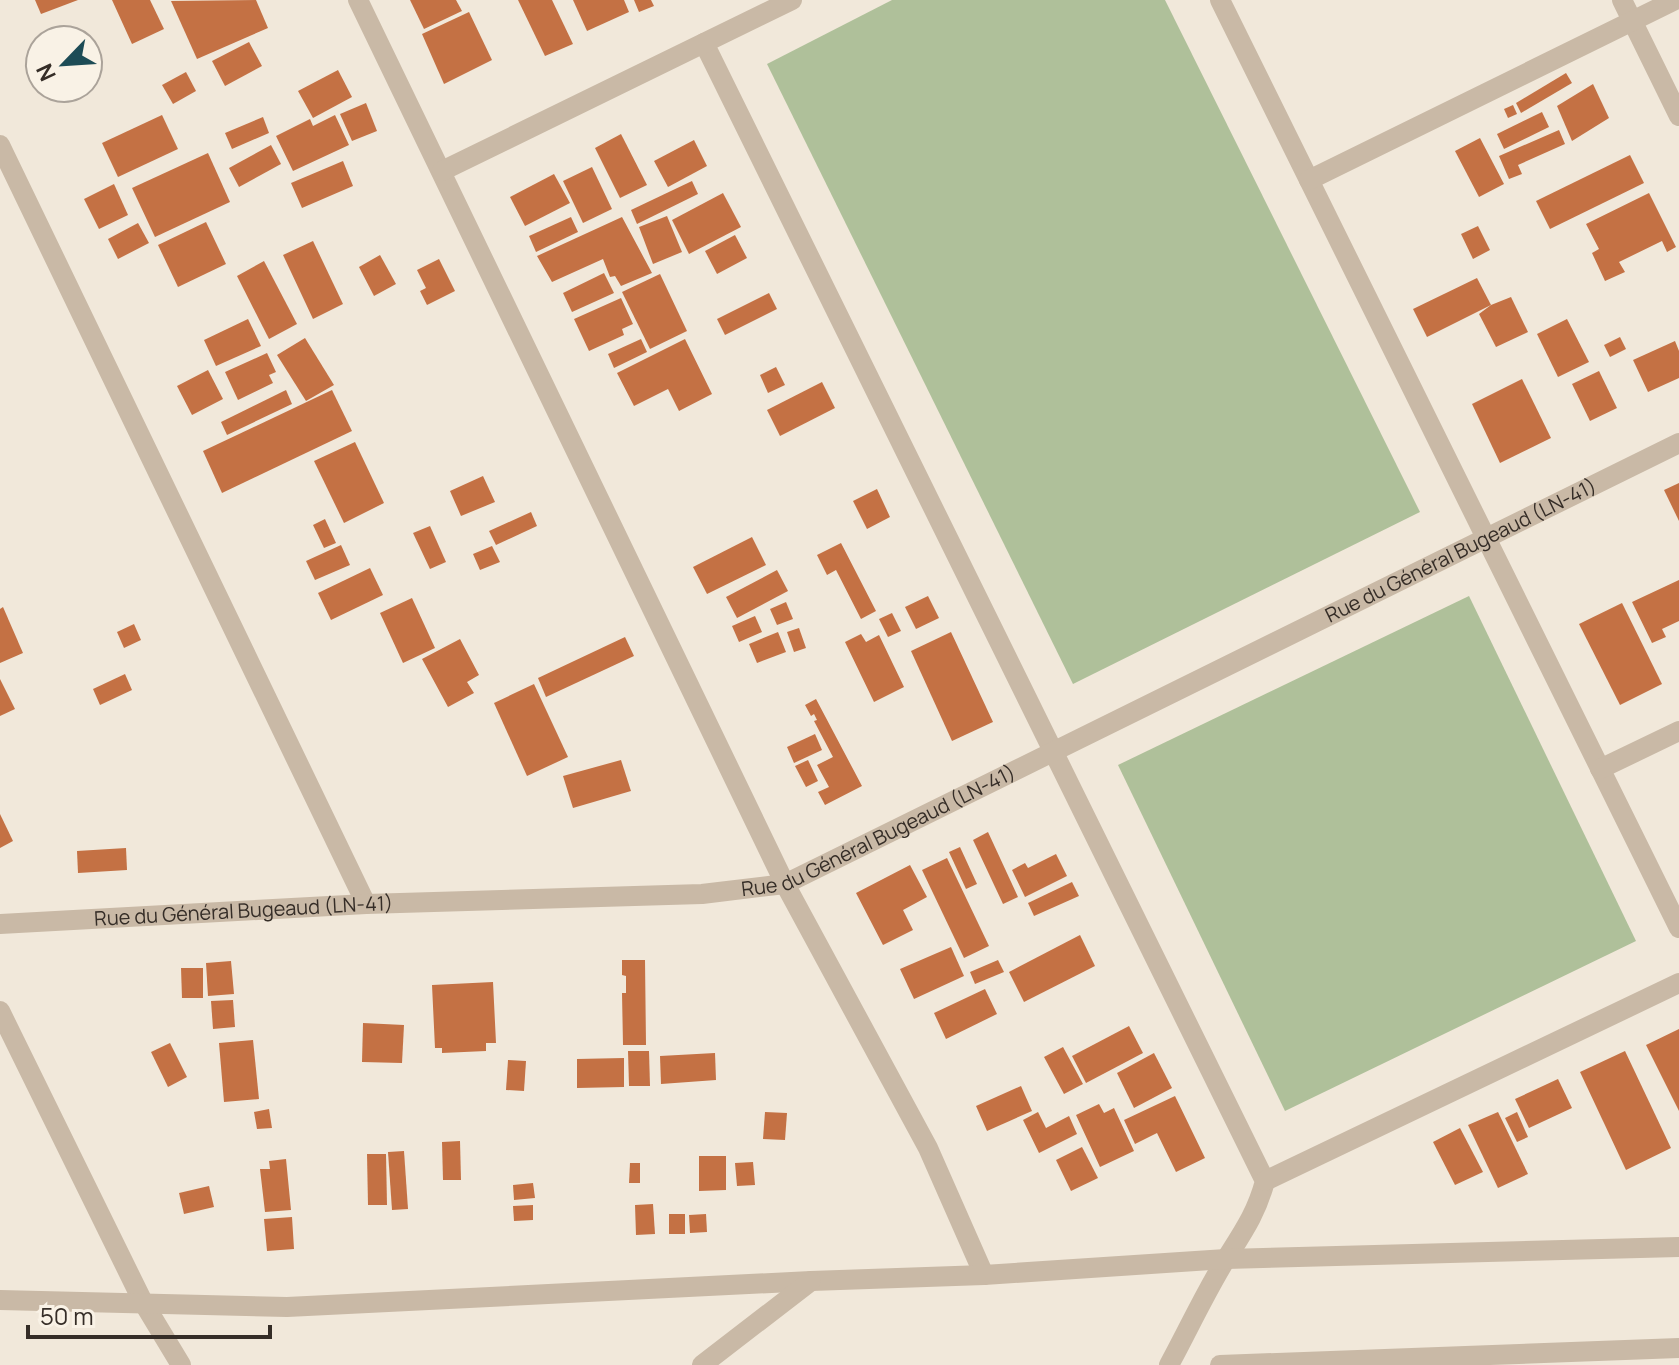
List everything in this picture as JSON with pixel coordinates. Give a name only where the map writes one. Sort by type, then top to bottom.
[{"type":"street","points":[[358,0],[785,884],[928,1148],[984,1275]]},
{"type":"street","points":[[442,171],[792,0]]},
{"type":"street","points":[[1220,0],[1679,928]]},
{"type":"street","points":[[1622,0],[1679,116]]},
{"type":"street","points":[[1309,180],[1675,0]]},
{"type":"street","points":[[704,43],[1265,1181],[1259,1206],[1246,1231],[1226,1259],[1169,1365]]},
{"type":"street","points":[[0,145],[366,904]]},
{"type":"street","name":"Rue du Général Bugeaud (LN-41)","points":[[0,924],[366,904],[702,894],[785,884],[1679,443]]},
{"type":"street","points":[[1600,769],[1679,731]]},
{"type":"street","points":[[1265,1181],[1679,983]]},
{"type":"street","points":[[0,1011],[143,1302],[181,1365]]},
{"type":"street","points":[[0,1300],[287,1307],[984,1275],[1226,1259],[1679,1247]]},
{"type":"street","points":[[702,1365],[811,1281]]},
{"type":"street","points":[[1220,1365],[1679,1348]]},
{"type":"green space","points":[[892,0],[1165,0],[1420,512],[1073,684],[767,64]]},
{"type":"green space","points":[[1469,596],[1636,941],[1285,1111],[1118,765]]},
{"type":"building","points":[[35,0],[78,0],[41,14]]},
{"type":"building","points":[[112,0],[150,0],[164,29],[132,44]]},
{"type":"building","points":[[256,0],[268,28],[197,59],[171,1]]},
{"type":"building","points":[[410,0],[456,0],[462,11],[424,29]]},
{"type":"building","points":[[518,0],[552,0],[573,44],[545,56]]},
{"type":"building","points":[[573,0],[624,0],[629,12],[587,31]]},
{"type":"building","points":[[634,0],[651,0],[654,6],[639,12]]},
{"type":"building","points":[[469,12],[492,60],[444,84],[422,34]]},
{"type":"building","points":[[249,42],[262,66],[225,86],[212,61]]},
{"type":"building","points":[[338,70],[352,97],[313,118],[298,91]]},
{"type":"building","points":[[186,72],[196,91],[173,104],[162,85]]},
{"type":"building","points":[[1566,73],[1572,83],[1521,113],[1516,103]]},
{"type":"building","points":[[1593,84],[1609,118],[1572,141],[1557,106]]},
{"type":"building","points":[[366,103],[377,131],[352,141],[340,114]]},
{"type":"building","points":[[1513,105],[1517,114],[1508,118],[1504,109]]},
{"type":"building","points":[[1542,112],[1549,127],[1504,149],[1497,134]]},
{"type":"building","points":[[162,115],[178,149],[118,177],[102,143]]},
{"type":"building","points":[[335,115],[349,145],[293,171],[276,136],[310,119],[313,126]]},
{"type":"building","points":[[263,117],[269,133],[232,149],[225,133]]},
{"type":"building","points":[[1559,130],[1565,144],[1518,165],[1522,174],[1509,179],[1499,156]]},
{"type":"building","points":[[621,134],[647,185],[620,198],[595,148]]},
{"type":"building","points":[[1480,138],[1504,184],[1479,197],[1455,151]]},
{"type":"building","points":[[694,140],[707,166],[668,187],[654,161]]},
{"type":"building","points":[[271,145],[281,164],[239,187],[229,168]]},
{"type":"building","points":[[208,153],[230,202],[155,237],[132,188]]},
{"type":"building","points":[[1630,155],[1644,183],[1550,229],[1536,201]]},
{"type":"building","points":[[343,161],[353,186],[302,208],[291,183]]},
{"type":"building","points":[[592,167],[612,209],[583,223],[563,181]]},
{"type":"building","points":[[554,174],[570,203],[525,226],[510,197]]},
{"type":"building","points":[[692,181],[698,194],[637,224],[631,210]]},
{"type":"building","points":[[114,184],[128,215],[99,229],[84,199]]},
{"type":"building","points":[[723,193],[741,227],[689,254],[672,220]]},
{"type":"building","points":[[1649,193],[1676,247],[1667,252],[1662,241],[1619,262],[1625,272],[1605,281],[1592,253],[1599,249],[1586,224]]},
{"type":"building","points":[[667,216],[682,252],[653,264],[639,227]]},
{"type":"building","points":[[571,217],[578,232],[536,252],[529,236]]},
{"type":"building","points":[[622,217],[652,273],[621,286],[615,276],[610,277],[603,259],[552,282],[537,256]]},
{"type":"building","points":[[206,222],[226,264],[178,287],[158,245]]},
{"type":"building","points":[[138,223],[149,243],[118,259],[108,239]]},
{"type":"building","points":[[1478,226],[1490,250],[1473,259],[1461,234]]},
{"type":"building","points":[[735,235],[747,258],[717,274],[705,251]]},
{"type":"building","points":[[313,241],[343,304],[313,319],[283,255]]},
{"type":"building","points":[[380,255],[396,284],[374,296],[359,267]]},
{"type":"building","points":[[439,259],[455,291],[427,305],[420,291],[426,288],[417,270]]},
{"type":"building","points":[[264,261],[297,324],[269,339],[237,276]]},
{"type":"building","points":[[604,273],[614,293],[572,312],[563,293]]},
{"type":"building","points":[[660,274],[687,331],[650,349],[622,292]]},
{"type":"building","points":[[1477,278],[1491,305],[1427,337],[1413,309]]},
{"type":"building","points":[[769,293],[777,309],[725,335],[717,319]]},
{"type":"building","points":[[1511,297],[1528,332],[1496,347],[1479,314]]},
{"type":"building","points":[[621,298],[633,324],[622,329],[624,335],[589,351],[574,319]]},
{"type":"building","points":[[248,319],[261,346],[216,366],[204,340]]},
{"type":"building","points":[[1567,319],[1589,362],[1558,377],[1537,334]]},
{"type":"building","points":[[1620,337],[1626,349],[1610,357],[1604,345]]},
{"type":"building","points":[[305,338],[334,385],[306,401],[277,355]]},
{"type":"building","points":[[641,339],[647,352],[614,368],[608,354]]},
{"type":"building","points":[[685,339],[712,394],[679,411],[668,389],[634,406],[617,373]]},
{"type":"building","points":[[1675,341],[1679,351],[1679,378],[1648,392],[1633,360]]},
{"type":"building","points":[[267,353],[276,372],[269,375],[273,383],[238,400],[225,372]]},
{"type":"building","points":[[776,367],[785,385],[768,393],[760,375]]},
{"type":"building","points":[[208,370],[223,399],[192,415],[177,386]]},
{"type":"building","points":[[1599,371],[1617,408],[1590,421],[1572,384]]},
{"type":"building","points":[[1522,379],[1551,438],[1500,463],[1472,404]]},
{"type":"building","points":[[822,382],[835,408],[780,436],[767,410]]},
{"type":"building","points":[[286,390],[292,404],[227,435],[221,422]]},
{"type":"building","points":[[332,390],[352,431],[222,493],[203,451]]},
{"type":"building","points":[[355,442],[384,503],[344,523],[314,461]]},
{"type":"building","points":[[483,476],[495,502],[461,516],[450,491]]},
{"type":"building","points":[[1679,483],[1679,521],[1664,490]]},
{"type":"building","points":[[877,489],[890,517],[867,529],[853,501]]},
{"type":"building","points":[[531,512],[537,526],[496,545],[489,531]]},
{"type":"building","points":[[325,519],[336,543],[324,548],[313,525]]},
{"type":"building","points":[[430,526],[446,562],[430,569],[413,533]]},
{"type":"building","points":[[752,537],[766,565],[707,594],[693,567]]},
{"type":"building","points":[[841,543],[876,611],[861,619],[836,570],[827,575],[817,555]]},
{"type":"building","points":[[341,545],[350,565],[315,580],[306,561]]},
{"type":"building","points":[[492,546],[500,562],[480,570],[473,554]]},
{"type":"building","points":[[370,568],[383,595],[331,620],[318,593]]},
{"type":"building","points":[[777,570],[788,591],[737,618],[726,597]]},
{"type":"building","points":[[1679,580],[1679,621],[1662,629],[1666,637],[1652,643],[1632,602]]},
{"type":"building","points":[[928,596],[939,618],[916,629],[905,607]]},
{"type":"building","points":[[412,598],[435,648],[403,663],[380,613]]},
{"type":"building","points":[[786,602],[793,619],[777,625],[770,609]]},
{"type":"building","points":[[1622,603],[1662,684],[1620,705],[1579,624]]},
{"type":"building","points":[[3,607],[23,653],[0,663],[0,609]]},
{"type":"building","points":[[892,613],[901,631],[888,637],[879,619]]},
{"type":"building","points":[[755,616],[762,632],[739,642],[732,626]]},
{"type":"building","points":[[134,624],[141,640],[124,648],[117,632]]},
{"type":"building","points":[[799,628],[806,648],[794,652],[787,632]]},
{"type":"building","points":[[778,632],[786,652],[757,663],[749,644]]},
{"type":"building","points":[[951,632],[993,722],[952,741],[911,651]]},
{"type":"building","points":[[861,634],[866,642],[879,635],[904,687],[874,702],[845,642]]},
{"type":"building","points":[[625,637],[634,656],[546,697],[538,678]]},
{"type":"building","points":[[460,639],[479,675],[467,682],[474,693],[448,707],[422,659]]},
{"type":"building","points":[[125,674],[132,690],[100,705],[93,689]]},
{"type":"building","points":[[0,679],[15,709],[0,716]]},
{"type":"building","points":[[534,684],[568,757],[527,776],[494,703]]},
{"type":"building","points":[[816,699],[862,786],[825,805],[818,792],[829,787],[817,765],[833,757],[814,721],[817,720],[814,714],[811,716],[805,705]]},
{"type":"building","points":[[815,734],[822,750],[794,763],[787,747]]},
{"type":"building","points":[[621,760],[631,791],[573,808],[563,776]]},
{"type":"building","points":[[808,760],[818,781],[806,787],[795,766]]},
{"type":"building","points":[[0,814],[13,841],[0,848]]},
{"type":"building","points":[[988,832],[1018,897],[1003,904],[973,840]]},
{"type":"building","points":[[960,847],[977,884],[966,889],[949,852]]},
{"type":"building","points":[[126,848],[127,870],[78,873],[77,851]]},
{"type":"building","points":[[1056,854],[1067,876],[1025,897],[1012,870],[1025,863],[1028,868]]},
{"type":"building","points":[[947,858],[989,946],[964,958],[922,870]]},
{"type":"building","points":[[910,865],[927,897],[903,910],[913,930],[883,945],[856,893]]},
{"type":"building","points":[[1072,882],[1079,896],[1034,916],[1028,903]]},
{"type":"building","points":[[1080,935],[1095,966],[1024,1002],[1009,972]]},
{"type":"building","points":[[951,947],[964,976],[914,999],[900,969]]},
{"type":"building","points":[[622,960],[645,960],[646,1045],[623,1045],[622,993],[626,993],[626,976],[622,975]]},
{"type":"building","points":[[998,960],[1004,972],[975,984],[970,972]]},
{"type":"building","points":[[231,961],[234,994],[208,996],[206,963]]},
{"type":"building","points":[[181,968],[203,968],[203,998],[182,998]]},
{"type":"building","points":[[493,982],[496,1043],[486,1043],[486,1051],[442,1053],[442,1048],[435,1048],[432,985]]},
{"type":"building","points":[[985,989],[997,1014],[946,1039],[934,1013]]},
{"type":"building","points":[[233,1000],[235,1027],[213,1029],[211,1001]]},
{"type":"building","points":[[363,1023],[404,1025],[402,1063],[362,1062]]},
{"type":"building","points":[[1129,1026],[1143,1053],[1086,1083],[1072,1056]]},
{"type":"building","points":[[1679,1029],[1679,1111],[1646,1045]]},
{"type":"building","points":[[253,1040],[259,1099],[224,1102],[219,1043]]},
{"type":"building","points":[[170,1043],[187,1077],[168,1087],[151,1052]]},
{"type":"building","points":[[1063,1047],[1083,1084],[1064,1094],[1044,1057]]},
{"type":"building","points":[[628,1051],[649,1051],[650,1086],[629,1086]]},
{"type":"building","points":[[1625,1051],[1671,1148],[1626,1170],[1580,1072]]},
{"type":"building","points":[[715,1053],[716,1080],[661,1084],[660,1056]]},
{"type":"building","points":[[1154,1053],[1172,1088],[1134,1108],[1117,1073]]},
{"type":"building","points":[[624,1058],[624,1087],[577,1088],[577,1059]]},
{"type":"building","points":[[508,1060],[526,1061],[524,1091],[506,1090]]},
{"type":"building","points":[[1558,1079],[1572,1108],[1529,1128],[1515,1099]]},
{"type":"building","points":[[1021,1086],[1032,1111],[987,1131],[976,1106]]},
{"type":"building","points":[[1175,1096],[1205,1158],[1176,1172],[1157,1133],[1135,1144],[1124,1120]]},
{"type":"building","points":[[1099,1104],[1104,1113],[1114,1108],[1134,1151],[1100,1167],[1076,1115]]},
{"type":"building","points":[[269,1109],[272,1128],[257,1129],[254,1112]]},
{"type":"building","points":[[765,1112],[787,1113],[785,1140],[763,1139]]},
{"type":"building","points":[[1038,1112],[1046,1128],[1069,1116],[1077,1134],[1039,1153],[1023,1120]]},
{"type":"building","points":[[1498,1112],[1528,1174],[1498,1188],[1468,1125]]},
{"type":"building","points":[[1517,1112],[1528,1137],[1517,1142],[1505,1118]]},
{"type":"building","points":[[1460,1128],[1483,1172],[1455,1185],[1433,1142]]},
{"type":"building","points":[[460,1141],[461,1180],[443,1180],[442,1142]]},
{"type":"building","points":[[1082,1147],[1098,1178],[1071,1191],[1056,1160]]},
{"type":"building","points":[[404,1151],[408,1209],[392,1210],[388,1152]]},
{"type":"building","points":[[367,1154],[386,1154],[387,1205],[368,1205]]},
{"type":"building","points":[[699,1156],[726,1156],[726,1190],[699,1191]]},
{"type":"building","points":[[286,1159],[291,1210],[265,1212],[260,1169],[270,1169],[269,1161]]},
{"type":"building","points":[[753,1162],[755,1185],[737,1186],[735,1163]]},
{"type":"building","points":[[630,1163],[640,1163],[640,1183],[629,1183]]},
{"type":"building","points":[[533,1183],[535,1198],[514,1200],[513,1185]]},
{"type":"building","points":[[209,1186],[214,1207],[184,1214],[179,1193]]},
{"type":"building","points":[[653,1204],[655,1234],[636,1235],[635,1205]]},
{"type":"building","points":[[533,1205],[533,1220],[514,1221],[513,1206]]},
{"type":"building","points":[[669,1214],[685,1214],[685,1234],[669,1234]]},
{"type":"building","points":[[706,1214],[707,1232],[690,1233],[689,1215]]},
{"type":"building","points":[[292,1217],[294,1249],[267,1251],[264,1219]]}]
